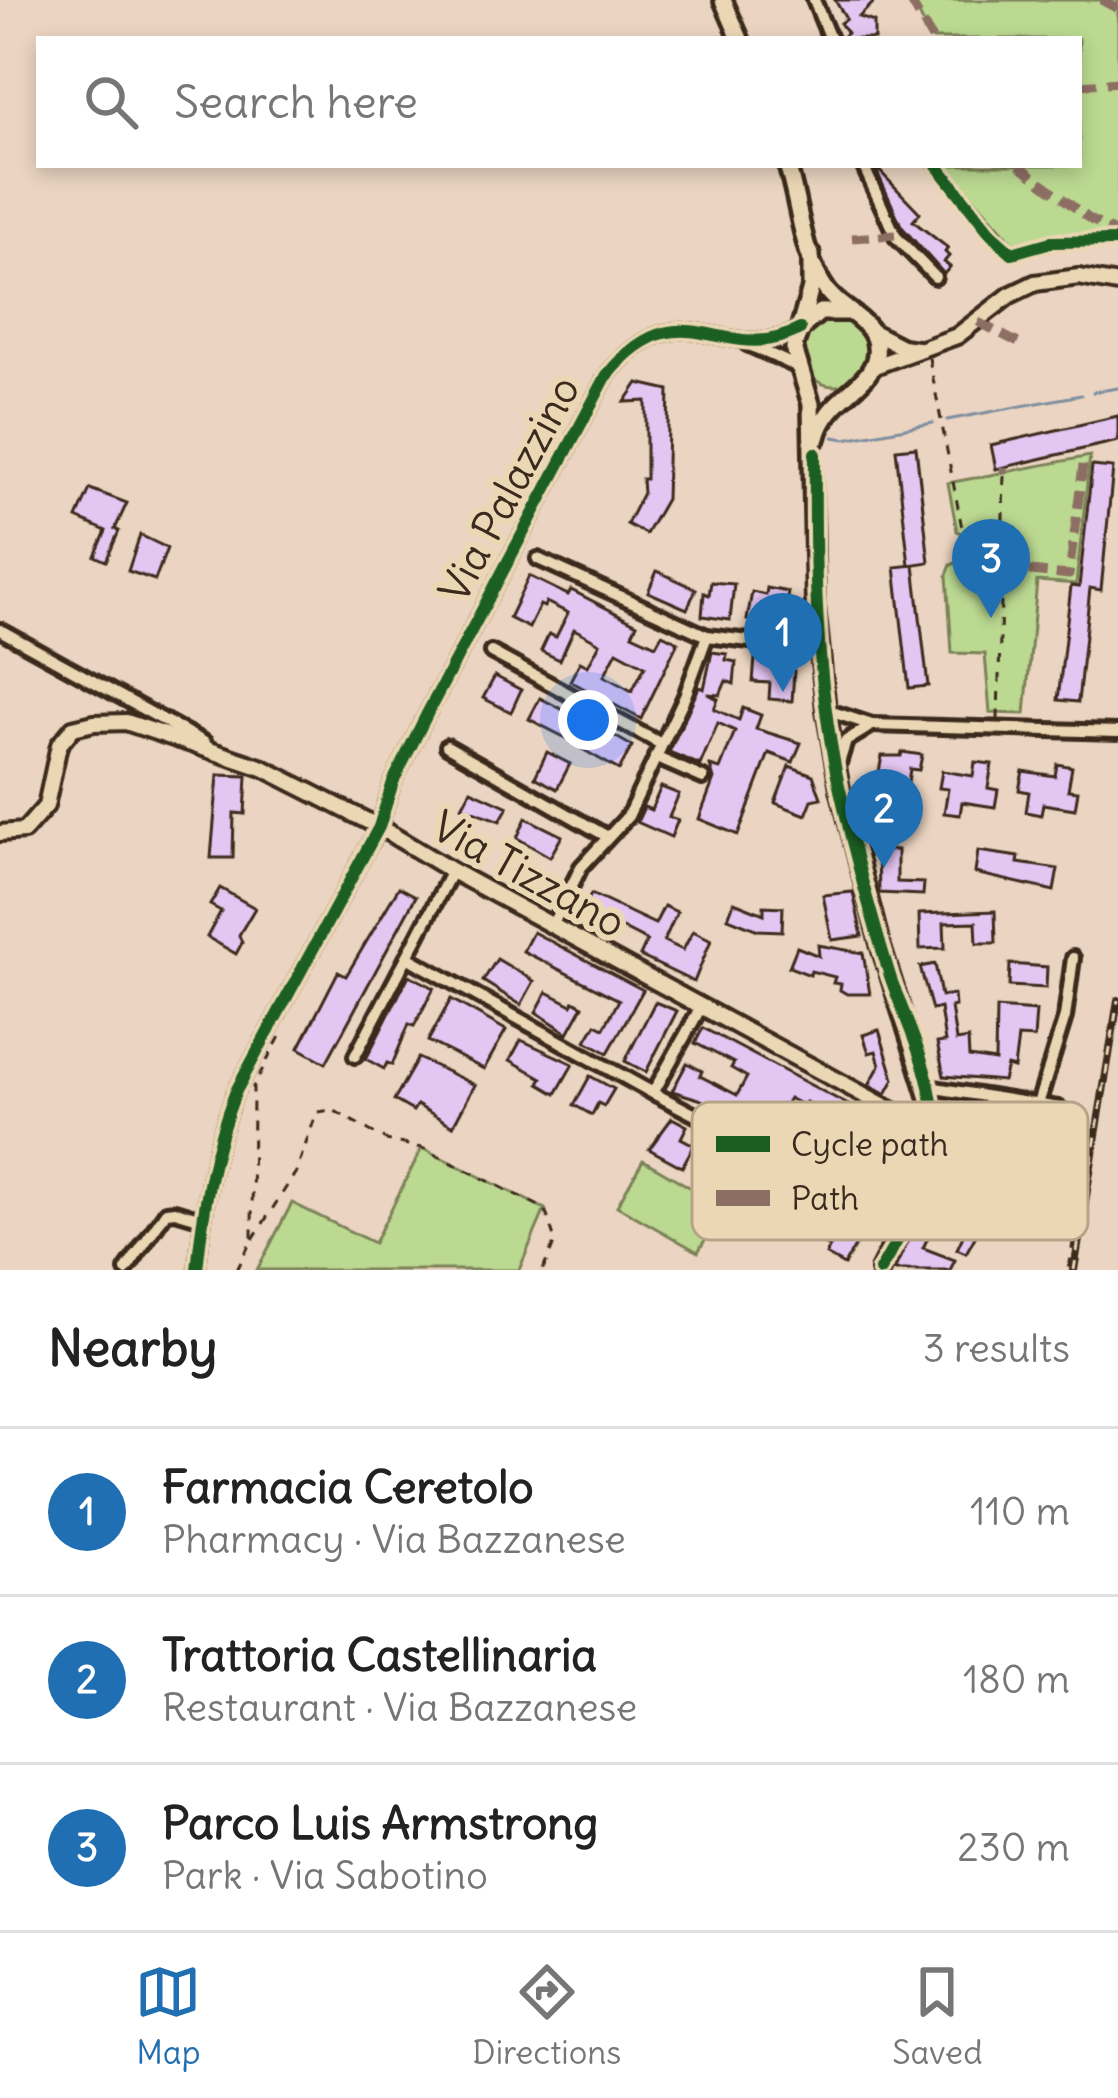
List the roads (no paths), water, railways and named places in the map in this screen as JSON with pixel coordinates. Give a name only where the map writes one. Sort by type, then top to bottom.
[{"type":"main road","points":[[723,0],[739,36]]},
{"type":"main road","points":[[788,168],[826,290],[872,331],[875,343],[872,367],[823,420],[814,453]]},
{"type":"main road","points":[[811,254],[811,288],[794,348],[811,404],[818,649],[826,710],[880,944],[930,1102]]},
{"type":"main road","points":[[800,329],[812,316],[828,310],[854,314]]},
{"type":"main road","points":[[801,372],[816,386],[832,391],[856,385]]},
{"type":"main road","points":[[880,1270],[896,1240]]},
{"type":"street","points":[[814,0],[829,36]]},
{"type":"street","points":[[864,168],[896,237],[935,277]]},
{"type":"street","points":[[872,367],[957,336],[1010,295],[1035,283],[1079,277],[1118,284]]},
{"type":"street","name":"Via Palazzino","points":[[197,1270],[220,1130],[236,1091],[379,827],[394,782],[428,712],[607,375],[648,337],[668,331],[697,329],[766,343],[800,329]]},
{"type":"street","points":[[872,331],[902,347],[928,349]]},
{"type":"street","points":[[745,342],[801,372]]},
{"type":"street","points":[[538,559],[707,636],[818,649]]},
{"type":"street","points":[[0,630],[224,754]]},
{"type":"street","points":[[553,924],[581,867],[628,816],[685,696],[707,636]]},
{"type":"street","points":[[491,652],[661,744]]},
{"type":"street","points":[[826,710],[867,727]]},
{"type":"street","name":"Via Tizzano","points":[[0,833],[24,830],[46,806],[59,745],[73,728],[127,722],[263,768],[877,1102]]},
{"type":"street","points":[[837,772],[846,741],[867,727]]},
{"type":"street","points":[[829,731],[998,727],[1118,732]]},
{"type":"street","points":[[447,746],[608,837]]},
{"type":"street","points":[[655,757],[704,778]]},
{"type":"street","points":[[355,1056],[452,871]]},
{"type":"street","points":[[407,957],[692,1113]]},
{"type":"street","points":[[1039,1102],[1065,1016],[1072,958]]},
{"type":"street","points":[[653,1093],[701,1006]]},
{"type":"street","points":[[928,1087],[1025,1102]]},
{"type":"street","points":[[126,1270],[166,1212],[202,1219]]},
{"type":"waterway","points":[[1093,392],[1118,388]]},
{"type":"waterway","points":[[947,420],[1081,395]]},
{"type":"waterway","points":[[834,437],[933,423]]},
{"type":"railway","points":[[1088,1184],[1118,1000]]},
{"type":"railway","points":[[1074,1270],[1079,1240]]},
{"type":"place","name":"Parco Luis Armstrong","points":[[991,618]]},
{"type":"place","name":"Farmacia Ceretolo","points":[[783,692]]},
{"type":"place","name":"Trattoria Castellinaria","points":[[884,868]]}]
